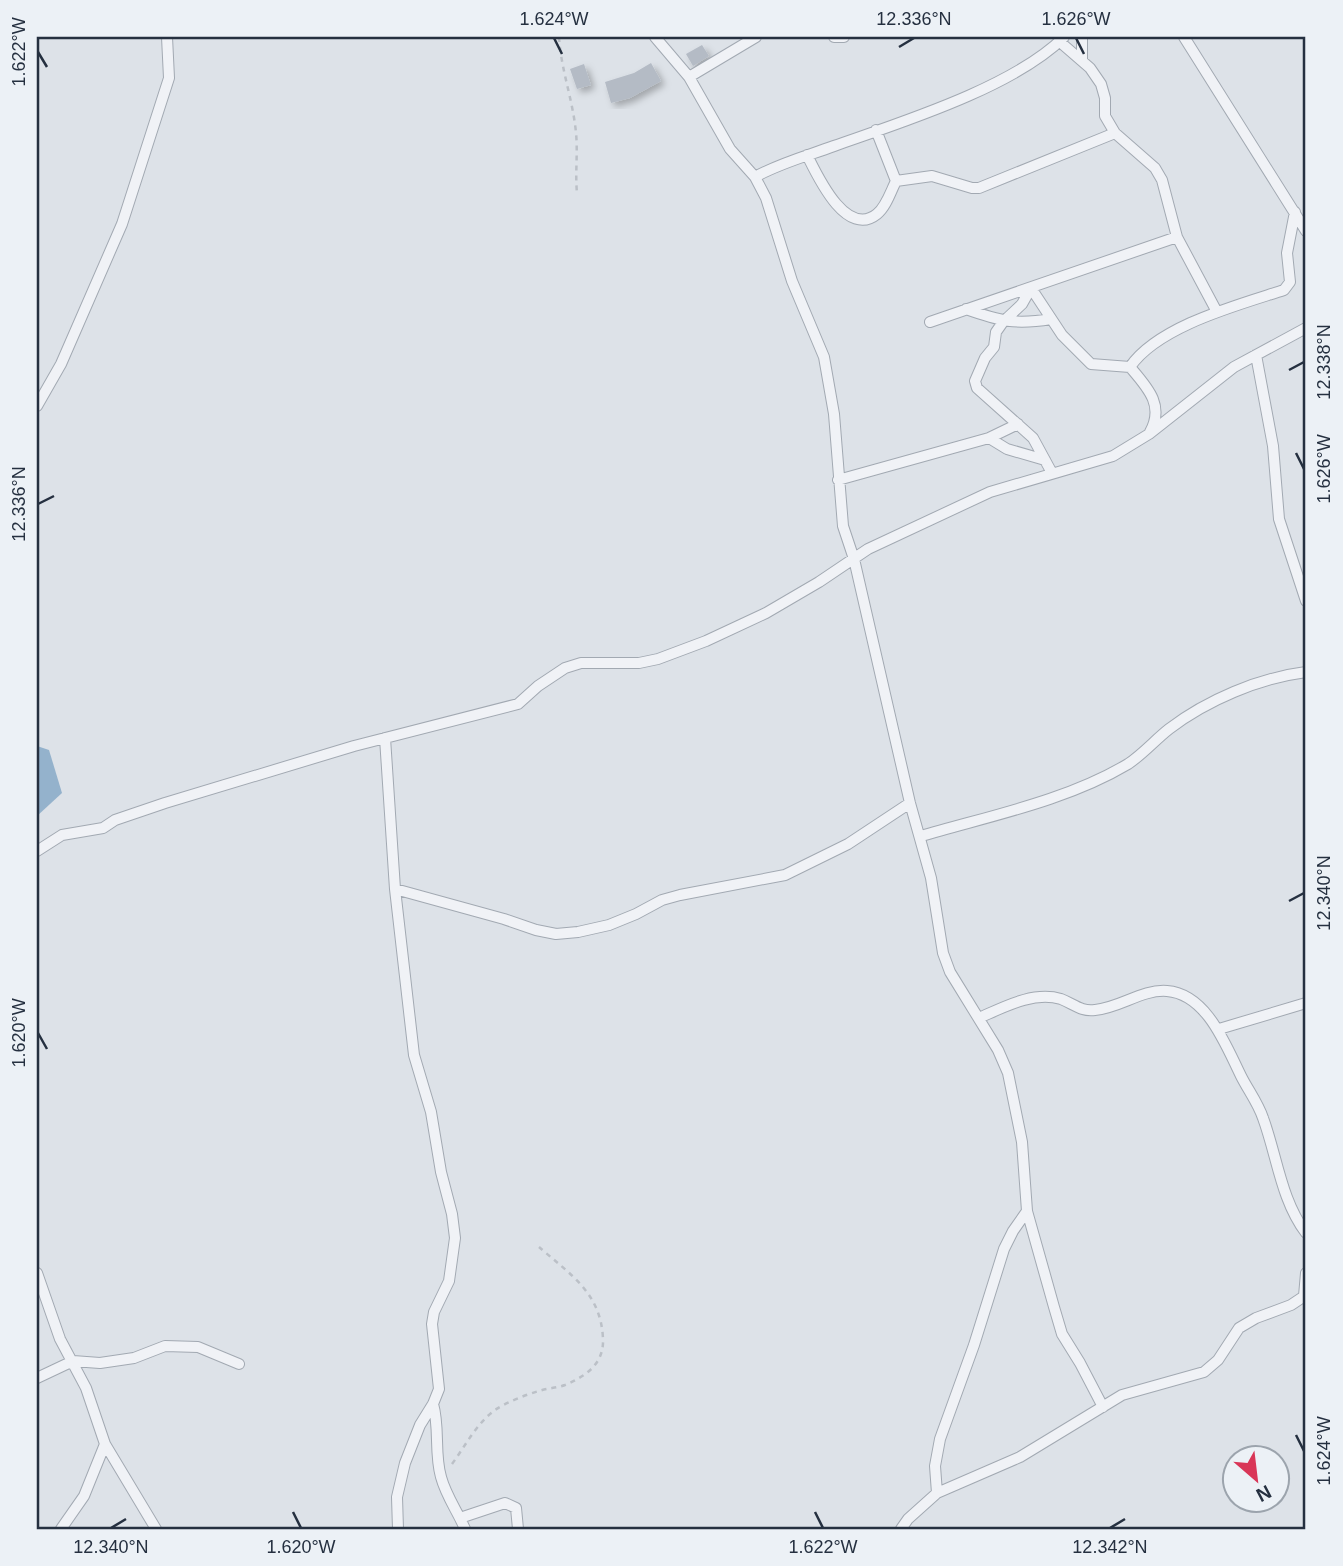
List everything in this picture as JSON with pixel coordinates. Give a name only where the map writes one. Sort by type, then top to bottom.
[{"type":"street","points":[[37,406],[61,364],[122,224],[169,78],[167,37]]},
{"type":"street","points":[[655,37],[689,77],[730,149],[755,177],[766,198],[792,281],[824,357],[834,414],[843,526],[854,559],[910,803],[931,878],[943,953],[950,971],[1008,1073],[1021,1142],[1027,1211],[1062,1334],[1102,1407]]},
{"type":"street","points":[[689,77],[756,37]]},
{"type":"street","points":[[834,37],[844,37]]},
{"type":"street","points":[[1082,37],[1082,61]]},
{"type":"street","points":[[1184,37],[1306,231]]},
{"type":"street","points":[[755,177],[789,161],[996,82],[1062,39],[1090,68],[1101,84],[1105,97],[1105,116],[1115,133],[1156,168],[1162,180],[1177,237],[1217,312]]},
{"type":"street","points":[[807,155],[821,184],[850,218],[869,219],[879,212],[895,181],[876,130]]},
{"type":"street","points":[[895,181],[932,176],[979,188],[1115,133]]},
{"type":"street","points":[[1130,367],[1139,354],[1161,338],[1217,312],[1284,290],[1290,282],[1287,253],[1295,212]]},
{"type":"street","points":[[930,321],[1177,237]]},
{"type":"street","points":[[1031,288],[1062,335],[1091,364],[1130,367],[1145,383],[1152,396],[1156,422],[1149,434]]},
{"type":"street","points":[[1031,288],[1022,304],[996,332],[994,347],[985,358],[975,381],[977,388],[1033,438],[1052,473]]},
{"type":"street","points":[[966,309],[1003,322],[1029,323],[1051,319]]},
{"type":"street","points":[[37,852],[62,835],[103,828],[116,820],[165,803],[385,738],[518,704],[538,686],[565,668],[581,663],[639,663],[694,646],[766,613],[868,549],[990,492],[1052,473],[1083,467],[1113,456],[1149,434],[1234,366],[1306,328]]},
{"type":"street","points":[[1256,355],[1273,446],[1279,519],[1306,601]]},
{"type":"street","points":[[838,480],[989,438],[1018,424]]},
{"type":"street","points":[[989,438],[1007,449],[1045,460]]},
{"type":"street","points":[[920,836],[1040,801],[1081,786],[1128,763],[1167,731],[1210,704],[1271,679],[1306,672]]},
{"type":"street","points":[[385,738],[395,889],[414,1055],[431,1112],[455,1238],[449,1281],[434,1312],[432,1324],[439,1389],[420,1425],[405,1463],[397,1497],[398,1529]]},
{"type":"street","points":[[395,889],[536,930],[556,934],[579,932],[609,925],[680,894],[785,875],[848,844],[910,803]]},
{"type":"street","points":[[979,1018],[1018,1002],[1046,996],[1063,1000],[1082,1011],[1117,1005],[1140,995],[1166,991],[1183,995],[1219,1029],[1262,1115],[1284,1188],[1294,1214],[1306,1233]]},
{"type":"street","points":[[1219,1029],[1306,1003]]},
{"type":"street","points":[[937,1493],[935,1465],[940,1439],[978,1333],[1004,1249],[1027,1211]]},
{"type":"street","points":[[37,1273],[60,1339],[86,1388],[104,1444],[156,1529]]},
{"type":"street","points":[[901,1529],[908,1519],[937,1493],[1020,1457],[1122,1395],[1204,1372],[1218,1360],[1238,1328],[1291,1305],[1305,1295],[1306,1273]]},
{"type":"street","points":[[37,1378],[73,1361],[100,1363],[134,1357],[165,1346],[198,1347],[239,1364]]},
{"type":"street","points":[[433,1404],[438,1427],[437,1454],[441,1477],[463,1524],[505,1503],[516,1508],[518,1529]]},
{"type":"street","points":[[61,1529],[84,1496],[104,1444]]},
{"type":"path","points":[[559,37],[560,60],[576,135],[577,193]]},
{"type":"path","points":[[441,1477],[479,1424],[497,1409],[539,1391],[562,1386],[577,1379],[592,1371],[599,1359],[603,1346],[603,1324],[598,1308],[572,1275],[538,1247]]},
{"type":"water","points":[[37,746],[49,750],[62,793],[37,816]]},
{"type":"building","points":[[702,45],[709,56],[693,66],[686,54]]},
{"type":"building","points":[[651,63],[661,81],[630,98],[611,103],[605,82],[634,73]]},
{"type":"building","points":[[584,64],[591,85],[577,89],[570,69]]}]
